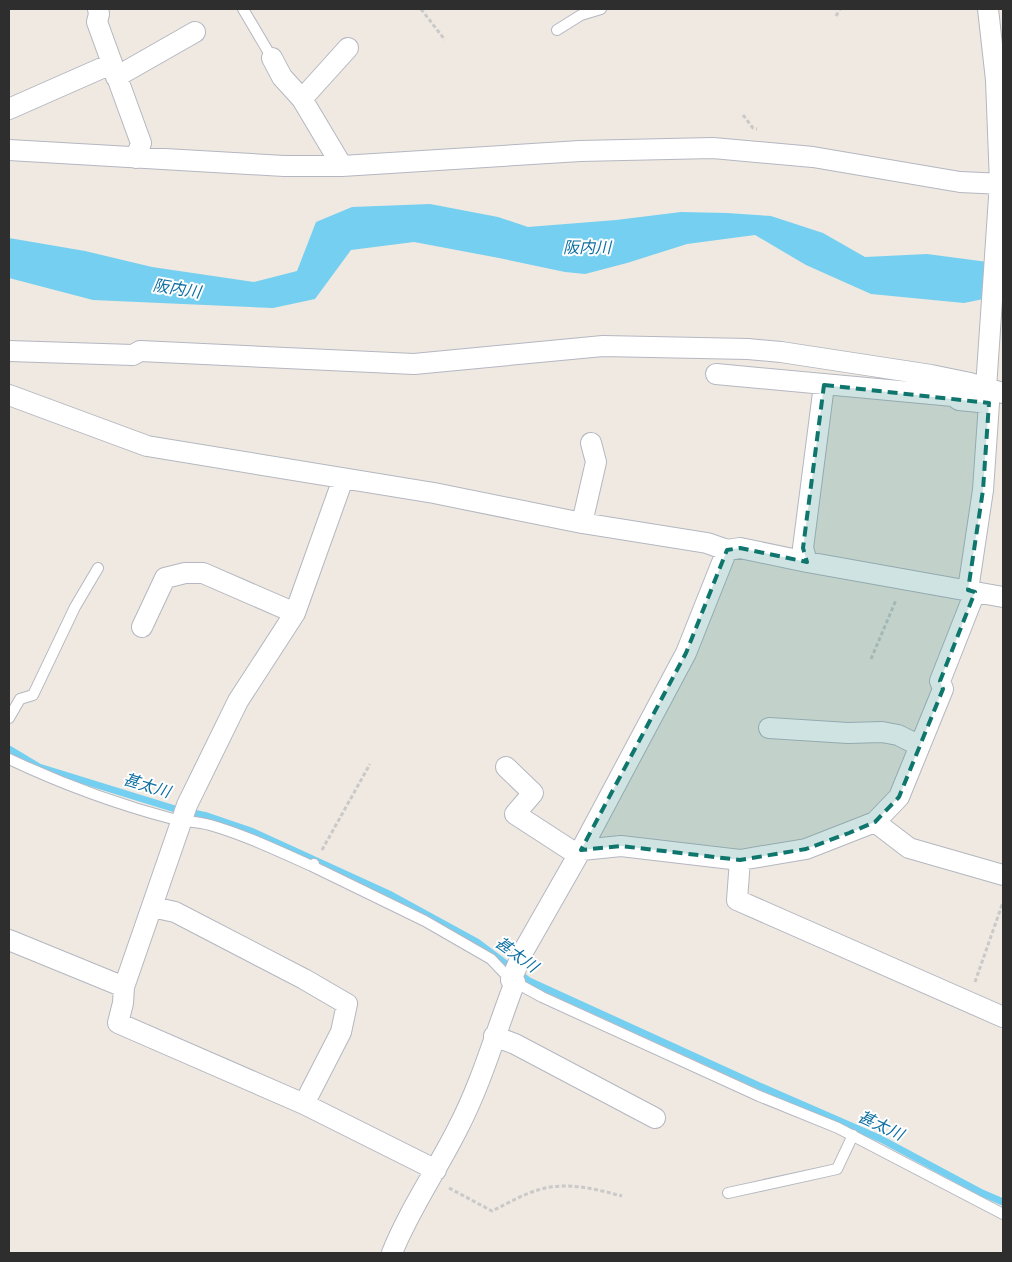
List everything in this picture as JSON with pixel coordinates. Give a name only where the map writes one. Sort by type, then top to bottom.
[{"type":"street","points":[[98,9],[97,22],[141,143],[136,158]]},
{"type":"street","points":[[506,767],[533,793],[515,814],[572,851],[621,846],[740,860],[806,849],[875,822],[899,797],[943,689],[940,681],[971,591],[983,490],[993,395],[1000,187],[997,88],[988,9]]},
{"type":"street","points":[[9,110],[114,71],[195,32]]},
{"type":"street","points":[[302,99],[348,48]]},
{"type":"street","points":[[272,58],[282,78],[302,99],[342,166]]},
{"type":"street","points":[[9,150],[284,166],[342,166],[580,151],[712,148],[813,157],[1000,187]]},
{"type":"street","points":[[10,352],[133,355],[140,351],[414,364],[603,346],[748,349],[781,352],[931,375],[993,395]]},
{"type":"street","points":[[716,374],[953,396],[959,400],[993,395]]},
{"type":"street","points":[[807,562],[804,548],[824,385]]},
{"type":"street","points":[[9,395],[146,446],[434,493],[582,523],[706,543],[727,550],[740,548],[1003,598]]},
{"type":"street","points":[[582,523],[596,462],[591,443]]},
{"type":"street","points":[[343,479],[295,613],[238,701],[184,814],[124,987],[123,1003],[118,1023],[304,1104],[434,1174]]},
{"type":"street","points":[[392,1253],[400,1233],[459,1126],[483,1069],[513,981],[518,960],[581,850],[686,653],[727,550]]},
{"type":"street","points":[[142,627],[165,578],[184,573],[203,573],[295,613]]},
{"type":"street","points":[[769,728],[848,733],[882,732],[898,735],[920,746]]},
{"type":"street","points":[[875,822],[909,848],[1003,875]]},
{"type":"street","points":[[740,860],[737,900],[1003,1016]]},
{"type":"street","points":[[152,907],[175,912],[304,979],[347,1004],[341,1032],[304,1104]]},
{"type":"street","points":[[9,940],[124,987]]},
{"type":"street","points":[[494,1036],[515,1044],[655,1118]]},
{"type":"lane","points":[[243,9],[272,58]]},
{"type":"lane","points":[[557,30],[580,15],[601,9]]},
{"type":"lane","points":[[9,718],[20,699],[33,695],[75,607],[98,568]]},
{"type":"lane","points":[[9,759],[58,781],[135,809],[184,814],[193,821],[315,862],[491,959],[513,981],[759,1096],[853,1135],[1003,1214]]},
{"type":"lane","points":[[728,1193],[837,1169],[853,1135]]},
{"type":"path","points":[[421,9],[446,40]]},
{"type":"path","points":[[836,16],[840,9]]},
{"type":"path","points":[[871,659],[905,579]]},
{"type":"path","points":[[315,862],[370,764]]},
{"type":"path","points":[[968,1001],[1003,902]]},
{"type":"path","points":[[434,1174],[492,1210],[537,1190],[555,1186],[570,1185],[622,1196]]},
{"type":"highlighted area","points":[[824,385],[989,403],[983,490],[968,590],[975,592],[940,681],[943,689],[899,797],[875,822],[849,833],[806,849],[740,860],[621,846],[581,850],[686,653],[727,550],[740,548],[807,562],[803,548]]},
{"type":"water","name":"阪内川","points":[[430,204],[498,217],[528,227],[616,220],[681,212],[771,216],[823,233],[865,257],[927,254],[1003,264],[1003,295],[964,303],[871,294],[806,265],[755,235],[687,244],[585,274],[565,272],[414,242],[351,250],[315,299],[273,308],[93,300],[9,278],[9,238],[85,251],[152,267],[254,282],[297,271],[316,222],[352,207]]},
{"type":"waterway","name":"甚太川","points":[[9,749],[39,767],[175,809],[207,816],[251,831],[391,895],[477,942],[529,981],[881,1139],[982,1193],[1003,1202]]}]
